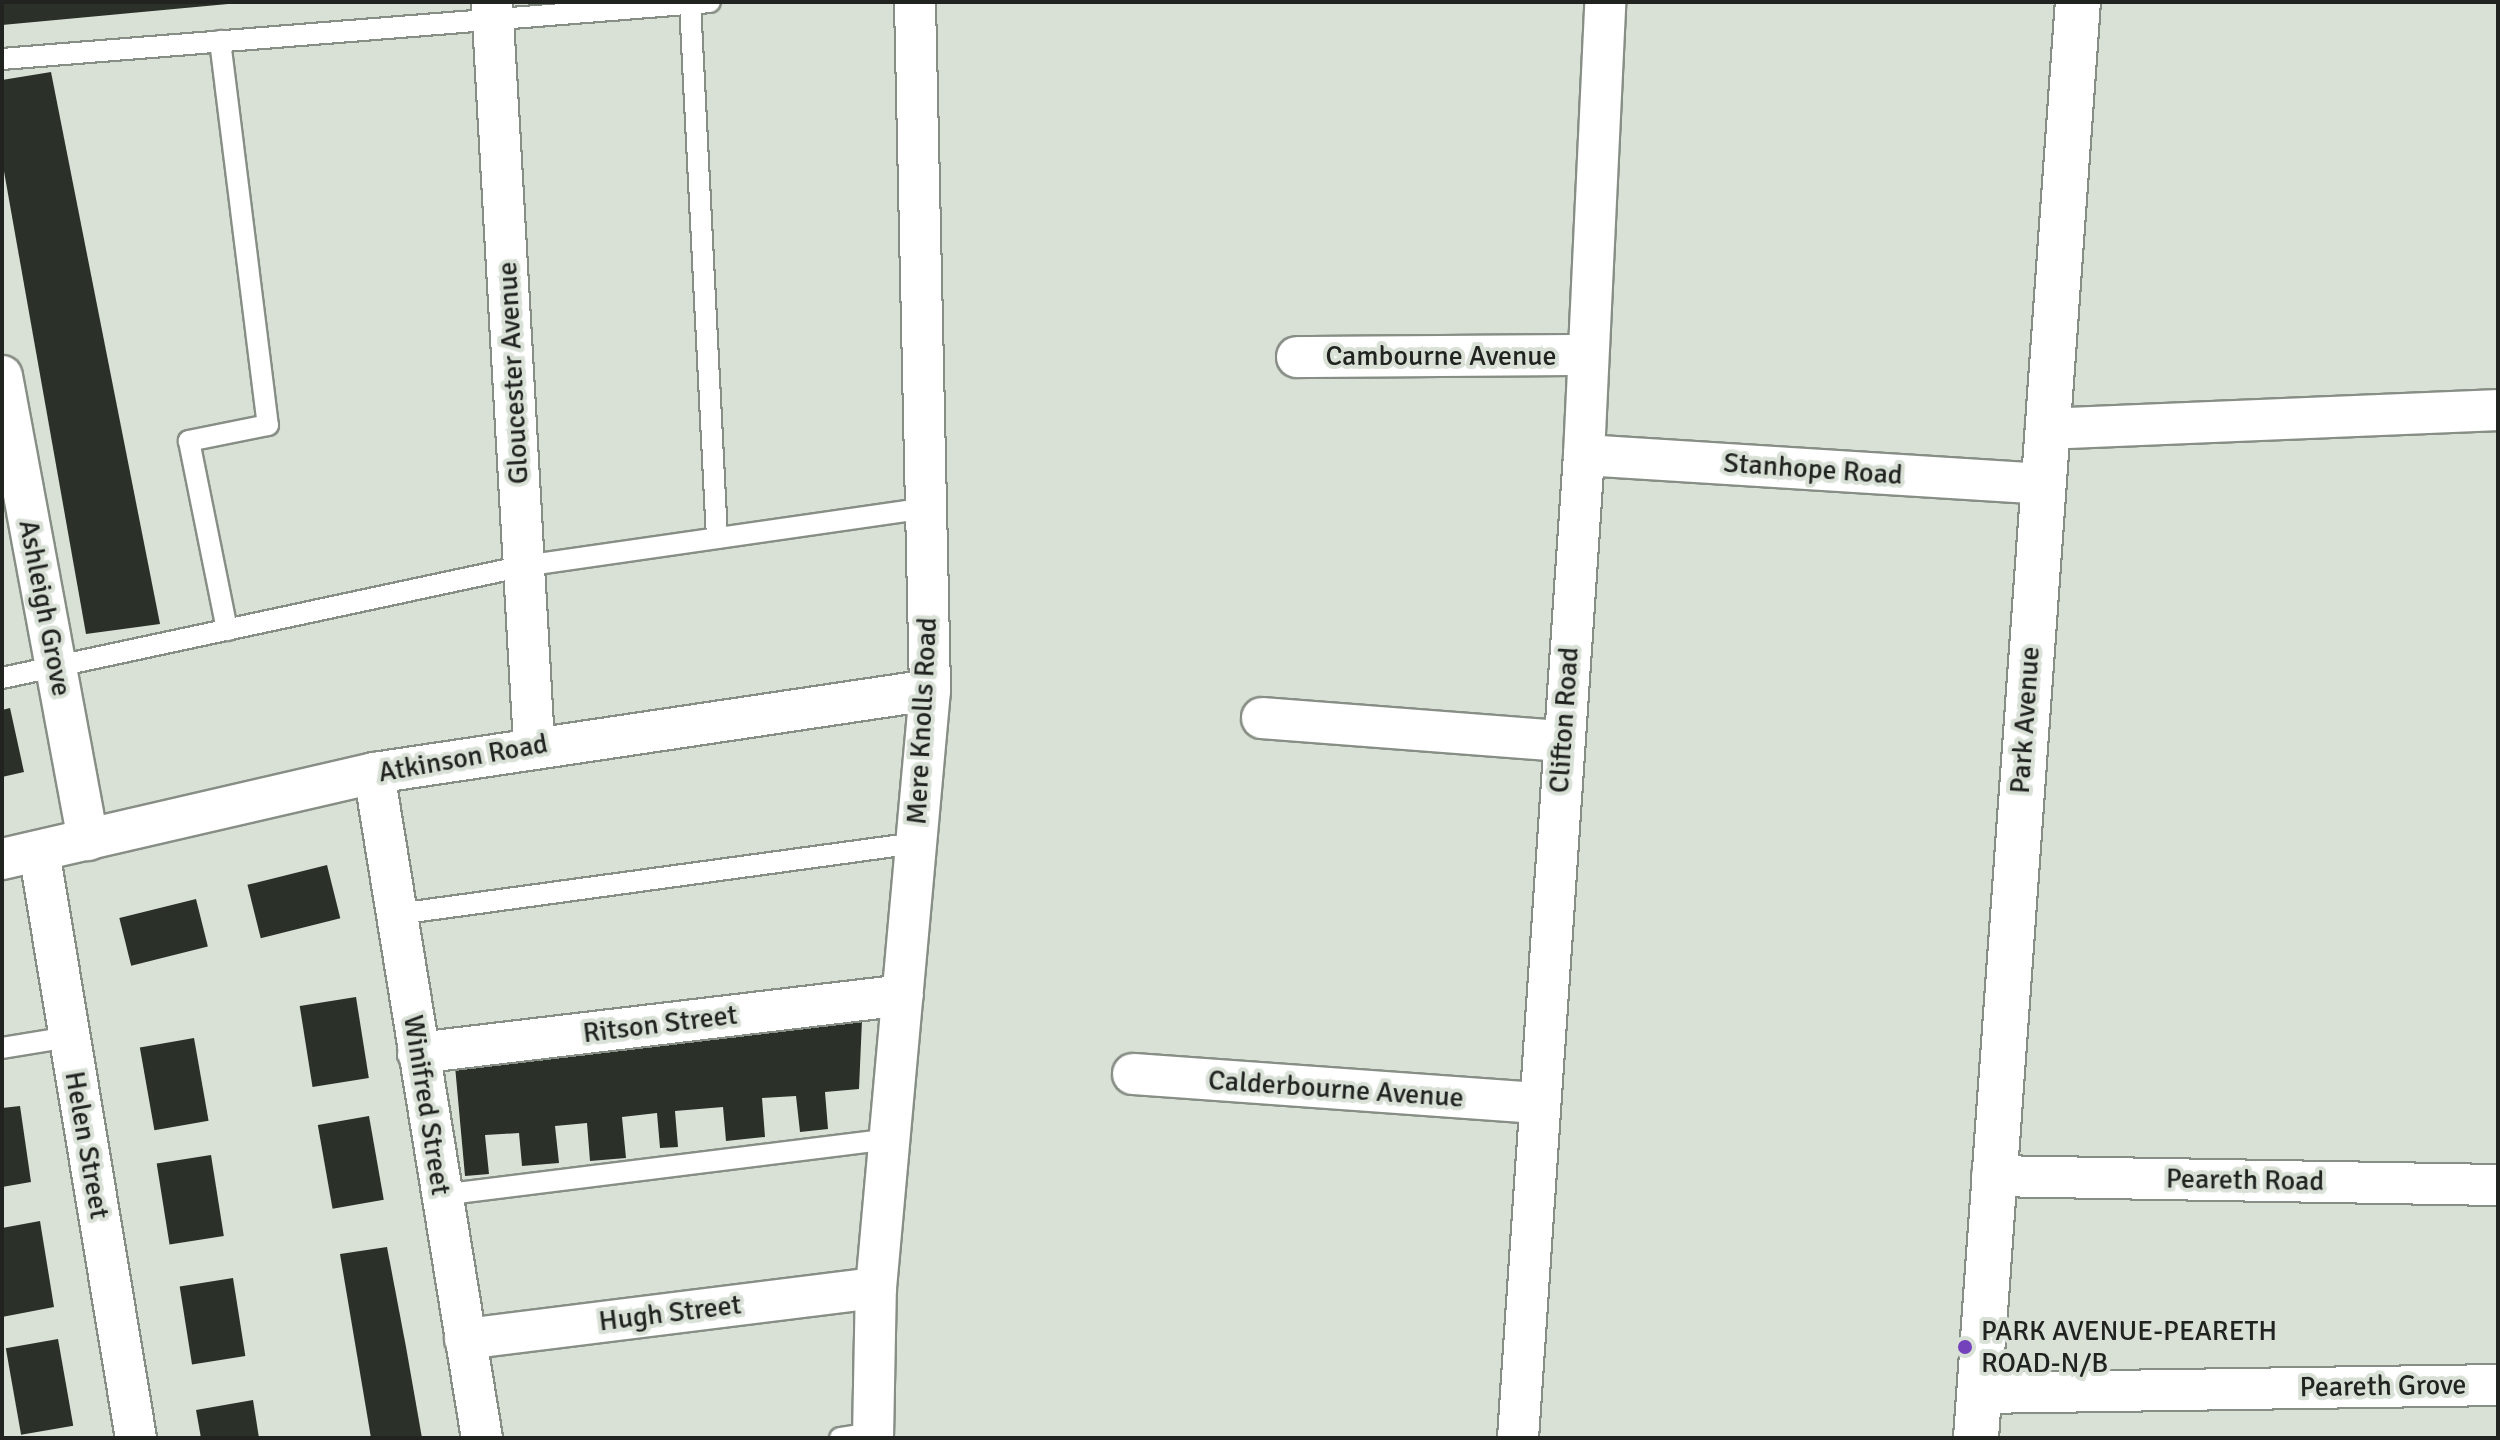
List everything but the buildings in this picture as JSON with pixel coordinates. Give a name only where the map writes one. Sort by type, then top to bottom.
[{"type":"street","name":"Mere Knolls Road","points":[[862,1436],[930,690],[915,2]]},
{"type":"street","name":"Clifton Road","points":[[1518,1438],[1562,741],[1584,455],[1585,355],[1605,2]]},
{"type":"street","name":"Park Avenue","points":[[1976,1438],[1992,1176],[2078,2]]},
{"type":"street","name":"Gloucester Avenue","points":[[493,10],[534,744]]},
{"type":"street","name":"Cambourne Avenue","points":[[1297,357],[1585,355]]},
{"type":"street","name":"Ashleigh Grove","points":[[2,376],[88,840]]},
{"type":"street","points":[[2046,429],[2498,410]]},
{"type":"street","name":"Stanhope Road","points":[[1584,455],[2043,484]]},
{"type":"street","name":"Atkinson Road","points":[[21,855],[374,773],[534,744],[930,690]]},
{"type":"street","points":[[1262,718],[1562,741]]},
{"type":"street","name":"Winifred Street","points":[[374,773],[482,1438]]},
{"type":"street","name":"Helen Street","points":[[21,855],[69,1037],[136,1438]]},
{"type":"street","name":"Ritson Street","points":[[418,1053],[903,995]]},
{"type":"street","name":"Calderbourne Avenue","points":[[1133,1074],[1538,1103]]},
{"type":"street","name":"Peareth Road","points":[[1992,1176],[2498,1185]]},
{"type":"street","name":"Hugh Street","points":[[465,1339],[876,1288]]},
{"type":"street","name":"Peareth Grove","points":[[1979,1393],[2498,1385]]},
{"type":"lane","points":[[2,59],[220,41],[493,10],[700,3],[717,538]]},
{"type":"lane","points":[[220,41],[268,425],[189,441],[227,630]]},
{"type":"lane","points":[[2,678],[524,566],[925,508]]},
{"type":"lane","points":[[398,914],[916,843]]},
{"type":"lane","points":[[2,1048],[69,1037]]},
{"type":"lane","points":[[441,1195],[890,1139]]},
{"type":"place","name":"PARK AVENUE-PEARETH ROAD-N/B","points":[[1965,1347]]}]
